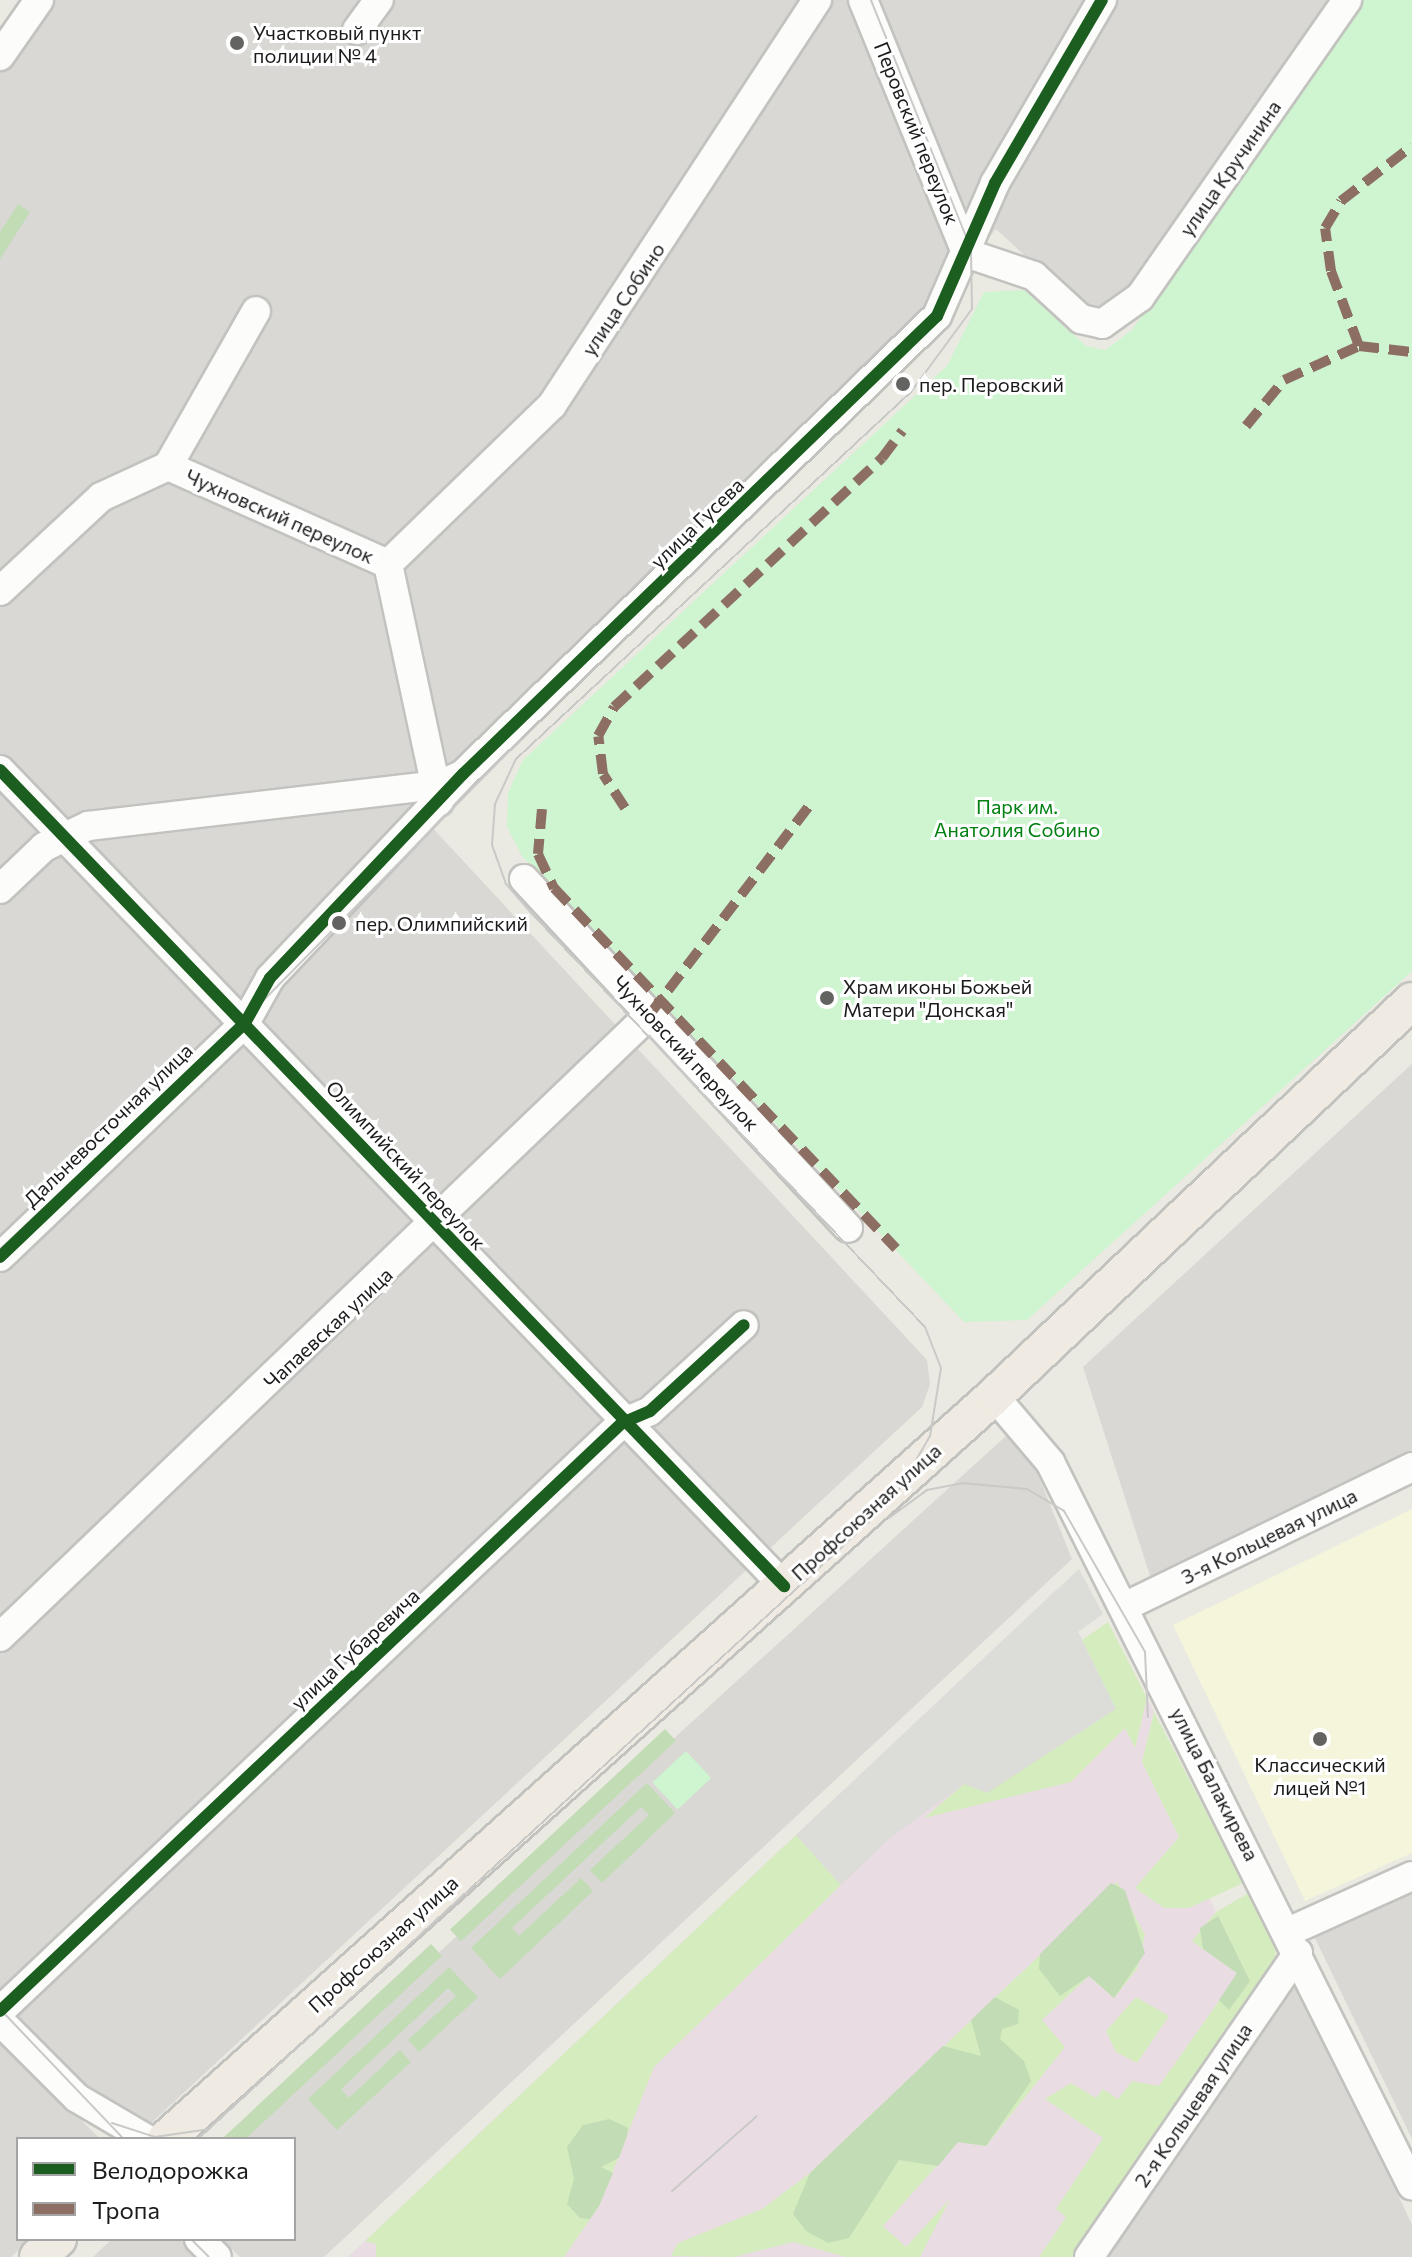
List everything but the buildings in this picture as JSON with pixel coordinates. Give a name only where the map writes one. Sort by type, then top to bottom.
[{"type":"main road","name":"Профсоюзная улица","points":[[168,2137],[994,1396],[1412,1001]]},
{"type":"main road","points":[[38,2257],[56,2241]]},
{"type":"street","points":[[0,56],[39,0]]},
{"type":"street","points":[[357,30],[379,0]]},
{"type":"street","name":"улица Собино","points":[[388,564],[552,405],[817,0]]},
{"type":"street","name":"Перовский переулок","points":[[863,0],[966,253]]},
{"type":"street","name":"улица Гусева","points":[[245,1023],[270,978],[447,787],[937,316],[995,183],[1102,0]]},
{"type":"street","name":"улица Кручинина","points":[[966,253],[1034,276],[1081,319],[1102,324],[1140,297],[1347,0]]},
{"type":"street","points":[[0,591],[101,497],[168,466],[256,311]]},
{"type":"street","name":"Чухновский переулок","points":[[168,466],[388,564],[447,787]]},
{"type":"street","name":"Олимпийский переулок","points":[[0,770],[245,1023],[622,1423],[784,1586]]},
{"type":"street","points":[[0,889],[64,834],[447,787]]},
{"type":"street","name":"Чухновский переулок","points":[[524,879],[848,1228]]},
{"type":"street","name":"Чапаевская улица","points":[[0,1637],[436,1225],[650,1014]]},
{"type":"street","name":"Дальневосточная улица","points":[[0,1257],[245,1023]]},
{"type":"street","name":"улица Губаревича","points":[[0,2011],[622,1423],[650,1411],[744,1325]]},
{"type":"street","name":"улица Балакирева","points":[[994,1396],[1050,1462],[1126,1606],[1412,2186]]},
{"type":"street","name":"3-я Кольцевая улица","points":[[1126,1606],[1412,1467]]},
{"type":"street","points":[[1293,1942],[1412,1876]]},
{"type":"street","name":"2-я Кольцевая улица","points":[[1089,2257],[1293,1942]]},
{"type":"street","points":[[0,2021],[77,2098],[144,2137]]},
{"type":"street","points":[[201,2241],[217,2257]]},
{"type":"shaded area","points":[[46,0],[1337,0],[1134,291],[1112,309],[1085,311],[996,229],[921,321],[413,807],[927,1360],[930,1384],[922,1407],[148,2126],[104,2108],[0,2001],[0,68]]},
{"type":"shaded area","points":[[1412,1064],[1412,1455],[1153,1585],[1083,1367]]},
{"type":"shaded area","points":[[1018,1425],[1072,1559],[324,2257],[240,2257],[224,2241],[296,2241],[296,2137],[236,2137]]},
{"type":"shaded area","name":"Классический лицей №1","points":[[1412,1509],[1412,1853],[1305,1901],[1173,1625]]},
{"type":"shaded area","points":[[1079,1569],[1103,1614],[1078,1632],[1116,1709],[987,1793],[964,1784],[890,1838],[841,1885],[796,1835]]},
{"type":"shaded area","points":[[1057,1589],[1135,1747],[1147,1698],[1154,1712],[1142,1762],[1250,1981],[1053,2257],[348,2257]]},
{"type":"shaded area","points":[[1412,1890],[1412,2139],[1313,1934]]},
{"type":"shaded area","points":[[1296,1976],[1412,2225],[1412,2257],[1103,2257]]},
{"type":"shaded area","points":[[0,2038],[98,2137],[16,2137],[16,2241],[29,2241],[11,2257],[0,2257]]},
{"type":"shaded area","points":[[110,2241],[182,2241],[197,2257],[93,2257]]},
{"type":"green space","name":"Парк им. Анатолия Собино","points":[[1359,0],[1412,0],[1412,971],[1027,1320],[964,1322],[522,856],[507,827],[508,793],[523,760],[947,366],[984,292],[1024,290],[1086,346],[1105,350],[1132,330]]},
{"type":"green space","points":[[18,204],[30,212],[0,259],[0,232]]},
{"type":"green space","points":[[1108,1622],[1147,1698],[1135,1748],[1125,1728],[1071,1782],[924,1818],[964,1784],[1115,1708],[1082,1640]]},
{"type":"green space","points":[[1154,1712],[1243,1883],[1189,1908],[1164,1908],[1135,1888],[1179,1837],[1142,1762]]},
{"type":"green space","points":[[665,1729],[676,1741],[461,1941],[450,1930]]},
{"type":"green space","points":[[686,1751],[711,1778],[678,1809],[652,1782]]},
{"type":"green space","points":[[647,1783],[675,1813],[602,1883],[590,1870],[649,1815],[641,1807],[512,1928],[519,1936],[581,1878],[593,1891],[500,1979],[471,1948]]},
{"type":"green space","points":[[796,1835],[841,1885],[654,2067],[599,2206],[564,2257],[376,2257],[376,2244],[365,2241]]},
{"type":"green space","points":[[1117,1882],[1145,1935],[1137,1969],[1114,1998],[1089,1976],[1042,2020],[1065,2047],[986,2146],[958,2142],[883,2226],[906,2247],[950,2199],[920,2257],[846,2257],[793,2242],[734,2257],[671,2256],[678,2243],[762,2209],[810,2173]]},
{"type":"green space","points":[[1111,1883],[1125,1890],[1145,1953],[1114,1998],[1089,1976],[1060,1996],[1039,1969],[1040,1954]]},
{"type":"green space","points":[[1249,1893],[1276,1949],[1273,1975],[1073,2257],[1039,2257],[1066,2217],[1056,2209],[1103,2138],[1045,2099],[1071,2083],[1096,2098],[1103,2089],[1118,2099],[1132,2081],[1159,2086],[1238,1974],[1192,1941],[1216,1912]]},
{"type":"green space","points":[[1218,1916],[1250,1981],[1229,2010],[1219,2000],[1237,1973],[1203,1949],[1200,1928]]},
{"type":"green space","points":[[431,1944],[442,1956],[247,2137],[224,2137]]},
{"type":"green space","points":[[449,1967],[478,1997],[419,2052],[408,2040],[456,1996],[448,1988],[341,2089],[349,2098],[400,2050],[411,2062],[337,2130],[308,2099]]},
{"type":"green space","points":[[995,1997],[1019,2010],[1018,2024],[1002,2029],[1000,2039],[1024,2061],[1031,2081],[986,2146],[958,2142],[938,2166],[899,2160],[849,2238],[828,2243],[806,2231],[793,2214],[810,2173],[943,2046],[981,2056],[971,2020]]},
{"type":"green space","points":[[1136,1997],[1169,2016],[1137,2063],[1116,2052],[1106,2031]]},
{"type":"green space","points":[[609,2119],[628,2128],[627,2136],[619,2158],[601,2167],[613,2173],[599,2206],[590,2219],[580,2218],[567,2204],[574,2179],[567,2147],[583,2125]]},
{"type":"tram line","points":[[200,2137],[893,1500],[930,1436],[941,1368],[925,1327],[534,916],[506,884],[492,845],[495,804],[516,759],[911,392],[972,309],[971,249],[871,0]]},
{"type":"tram line","points":[[0,1249],[248,1016],[520,740]]},
{"type":"tram line","points":[[889,1518],[927,1490],[962,1483],[1027,1489],[1064,1511],[1145,1652],[1148,1717]]},
{"type":"tram line","points":[[0,2009],[122,2137]]},
{"type":"tram line","points":[[672,2191],[757,2116]]},
{"type":"tram line","points":[[112,2123],[155,2137],[209,2129]]},
{"type":"tram line","points":[[193,2241],[209,2257]]},
{"type":"marked path","points":[[1359,346],[1331,271],[1325,228],[1341,201],[1412,146]]},
{"type":"marked path","points":[[1246,426],[1284,380],[1359,346],[1412,352]]},
{"type":"marked path","points":[[625,808],[603,774],[598,736],[614,707],[882,458],[902,431]]},
{"type":"marked path","points":[[650,1014],[809,806]]},
{"type":"marked path","points":[[542,809],[538,854],[554,888],[896,1249]]},
{"type":"cycle path","points":[[0,1257],[245,1023],[270,978],[463,774],[937,316],[995,183],[1102,0]]},
{"type":"cycle path","points":[[0,770],[784,1586]]},
{"type":"cycle path","points":[[0,2011],[622,1423],[650,1411],[744,1325]]},
{"type":"place","name":"Участковый пункт полиции № 4","points":[[237,43]]},
{"type":"place","name":"пер. Перовский","points":[[903,384]]},
{"type":"place","name":"пер. Олимпийский","points":[[339,923]]},
{"type":"place","name":"Храм иконы Божьей Матери \"Донская\"","points":[[827,998]]},
{"type":"place","name":"Классический лицей №1","points":[[1320,1739]]}]
